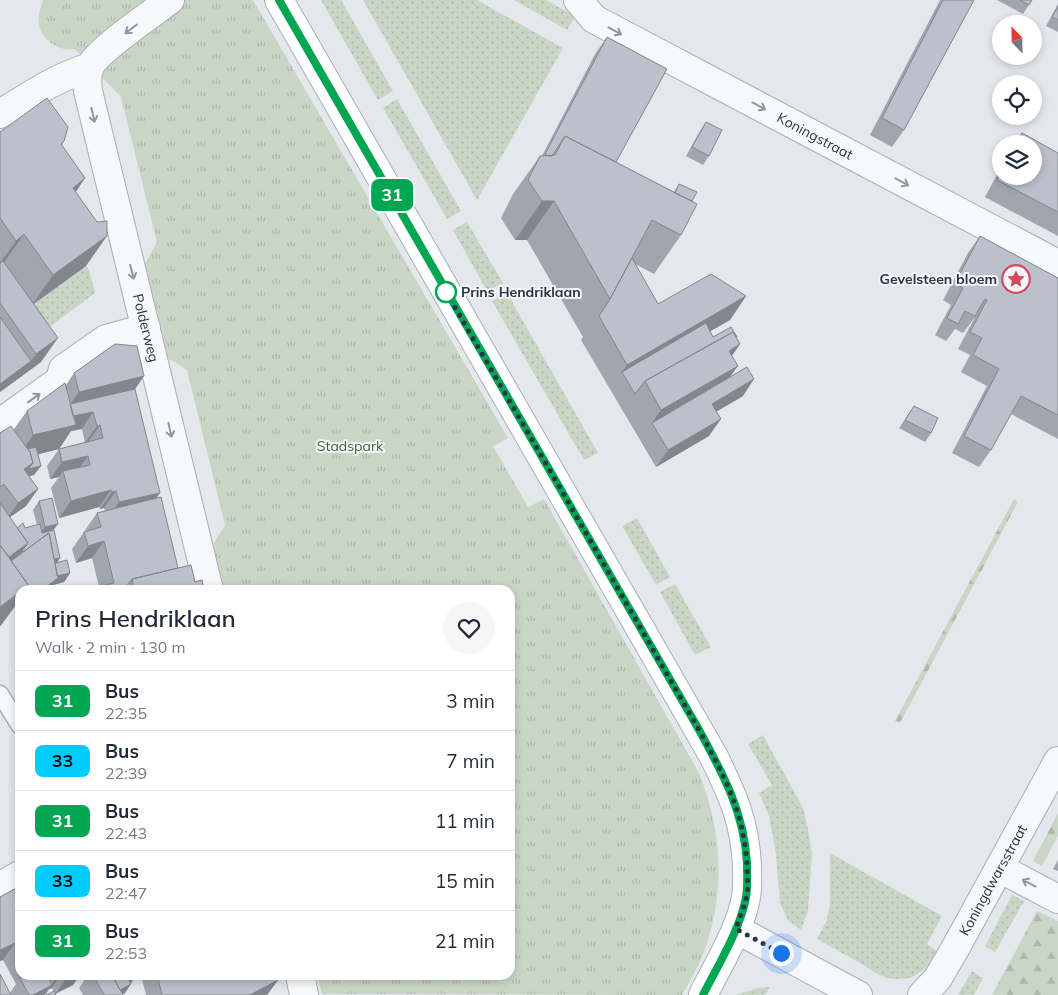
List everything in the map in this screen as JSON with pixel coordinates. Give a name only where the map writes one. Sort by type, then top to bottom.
[{"type":"main road","points":[[280,0],[714,757],[735,800],[746,845],[746,898],[736,929],[703,995]]},
{"type":"street","points":[[0,114],[70,73],[90,67],[101,52],[170,0]]},
{"type":"street","name":"Koningstraat","points":[[578,0],[594,20],[1058,264]]},
{"type":"street","name":"Polderweg","points":[[90,67],[87,79],[92,110],[208,585]]},
{"type":"street","points":[[0,89],[22,89],[30,95]]},
{"type":"street","points":[[0,423],[60,380],[63,369],[106,339],[146,328]]},
{"type":"street","name":"Koningdwarsstraat","points":[[922,995],[938,978],[1058,761]]},
{"type":"street","points":[[999,868],[1058,899]]},
{"type":"street","points":[[736,929],[858,995]]},
{"type":"street","points":[[301,980],[304,995]]},
{"type":"lane","points":[[0,694],[15,718]]},
{"type":"green space","name":"Stadspark","points":[[43,0],[253,0],[508,438],[493,446],[528,507],[544,499],[699,773],[713,819],[717,842],[718,888],[710,934],[702,957],[682,995],[322,994],[318,980],[515,980],[515,585],[222,585],[212,546],[225,525],[187,370],[168,358],[145,264],[157,242],[121,97],[75,49],[63,49],[47,40],[40,30],[40,12]]},
{"type":"green space","points":[[321,0],[341,0],[393,91],[378,100]]},
{"type":"green space","points":[[363,0],[477,0],[563,48],[477,200]]},
{"type":"green space","points":[[514,0],[546,0],[575,16],[567,30]]},
{"type":"green space","points":[[397,99],[461,211],[447,219],[383,108]]},
{"type":"green space","points":[[467,222],[503,283],[487,291],[453,230]]},
{"type":"green space","points":[[86,266],[89,270],[95,293],[35,338],[19,314]]},
{"type":"green space","points":[[507,293],[598,453],[584,460],[492,301]]},
{"type":"green space","points":[[1014,499],[1018,502],[900,723],[895,721]]},
{"type":"green space","points":[[637,518],[670,577],[656,585],[622,526]]},
{"type":"green space","points":[[675,584],[711,647],[695,655],[660,592]]},
{"type":"green space","points":[[763,735],[803,808],[808,829],[812,854],[808,910],[801,930],[788,920],[780,903],[776,854],[769,816],[759,793],[772,785],[748,744]]},
{"type":"green space","points":[[1058,813],[1058,836],[1042,866],[1033,861]]},
{"type":"green space","points":[[830,853],[942,916],[927,944],[938,952],[923,970],[904,979],[888,978],[817,939],[827,920],[830,903]]},
{"type":"green space","points":[[1012,895],[1024,901],[995,952],[985,946]]},
{"type":"green space","points":[[1037,911],[1058,921],[1058,995],[992,995]]},
{"type":"green space","points":[[972,971],[983,978],[974,995],[958,995]]},
{"type":"green space","points":[[770,987],[765,995],[736,995],[758,988]]},
{"type":"building","points":[[943,0],[974,0],[904,130],[882,118]]},
{"type":"building","points":[[1020,0],[1032,0],[1029,5]]},
{"type":"building","points":[[1058,6],[1058,20],[1052,17]]},
{"type":"building","points":[[607,37],[667,69],[616,162],[565,136],[552,156],[548,156],[545,154]]},
{"type":"building","points":[[47,98],[68,127],[64,141],[61,144],[85,178],[73,188],[97,222],[107,221],[107,236],[53,275],[24,234],[16,241],[0,218],[0,132]]},
{"type":"building","points":[[706,122],[722,130],[709,156],[692,147]]},
{"type":"building","points":[[565,136],[697,204],[681,235],[652,220],[610,299],[554,201],[542,201],[528,180],[540,156],[555,155]]},
{"type":"building","points":[[1042,144],[1058,153],[1058,212],[1007,185],[1042,185]]},
{"type":"building","points":[[679,184],[697,192],[692,201],[675,193]]},
{"type":"building","points":[[980,236],[1058,278],[1058,415],[1021,396],[991,450],[964,436],[999,369],[973,355],[982,338],[970,332],[987,300],[985,299],[975,316],[965,311],[958,324],[947,318],[963,288],[955,283]]},
{"type":"building","points":[[632,258],[658,304],[711,274],[746,296],[627,365],[599,316]]},
{"type":"building","points":[[3,261],[58,338],[36,354],[0,303],[0,264]]},
{"type":"building","points":[[0,317],[31,361],[0,384]]},
{"type":"building","points":[[706,323],[713,337],[731,327],[737,337],[733,332],[645,381],[635,394],[622,372]]},
{"type":"building","points":[[733,332],[740,344],[729,351],[738,366],[661,410],[645,381]]},
{"type":"building","points":[[115,344],[137,346],[144,376],[79,392],[74,373]]},
{"type":"building","points":[[747,367],[754,379],[712,404],[721,419],[668,450],[652,423]]},
{"type":"building","points":[[65,383],[76,425],[33,435],[27,411]]},
{"type":"building","points":[[135,389],[160,493],[119,502],[116,491],[112,492],[111,490],[71,501],[63,471],[90,465],[88,456],[62,462],[59,449],[103,438],[100,425],[97,426],[93,412],[73,416],[70,404]]},
{"type":"building","points":[[914,406],[938,418],[931,433],[905,420]]},
{"type":"building","points":[[11,426],[30,452],[33,463],[24,469],[38,489],[18,503],[4,484],[0,487],[0,433]]},
{"type":"building","points":[[36,447],[41,466],[28,469],[33,463],[28,449]]},
{"type":"building","points":[[161,497],[178,568],[132,579],[128,585],[106,585],[114,583],[104,541],[88,546],[84,532],[101,527],[97,513]]},
{"type":"building","points":[[52,498],[58,524],[45,527],[39,501]]},
{"type":"building","points":[[0,503],[28,543],[9,557],[0,545]]},
{"type":"building","points":[[23,523],[25,528],[40,524],[42,533],[54,530],[60,558],[54,559],[49,533],[23,552],[28,543],[17,528]]},
{"type":"building","points":[[49,533],[58,578],[49,585],[28,585],[11,561]]},
{"type":"building","points":[[0,545],[28,585],[15,585],[15,596],[0,607]]},
{"type":"building","points":[[67,560],[70,573],[57,576],[55,563]]},
{"type":"building","points":[[191,565],[195,582],[202,580],[203,585],[133,585],[132,579]]},
{"type":"building","points":[[15,889],[15,943],[0,950],[0,897]]},
{"type":"building","points":[[0,974],[11,995],[0,995]]},
{"type":"building","points":[[21,980],[50,980],[52,985],[33,995],[29,995]]},
{"type":"building","points":[[96,980],[115,980],[123,995],[104,995]]},
{"type":"building","points":[[115,980],[129,980],[131,984],[120,990]]},
{"type":"building","points":[[158,980],[278,980],[250,995],[162,995]]},
{"type":"building","points":[[54,991],[56,995],[46,995]]},
{"type":"bus line","name":"31","points":[[279,0],[698,728],[735,800],[746,845],[746,898],[736,929],[703,995]]},
{"type":"place","name":"Gevelsteen bloem","points":[[1016,279]]},
{"type":"place","name":"Prins Hendriklaan","points":[[446,292]]},
{"type":"route","points":[[446,292],[698,728],[735,800],[746,845],[747,880],[746,898],[736,929],[781,953]]}]
